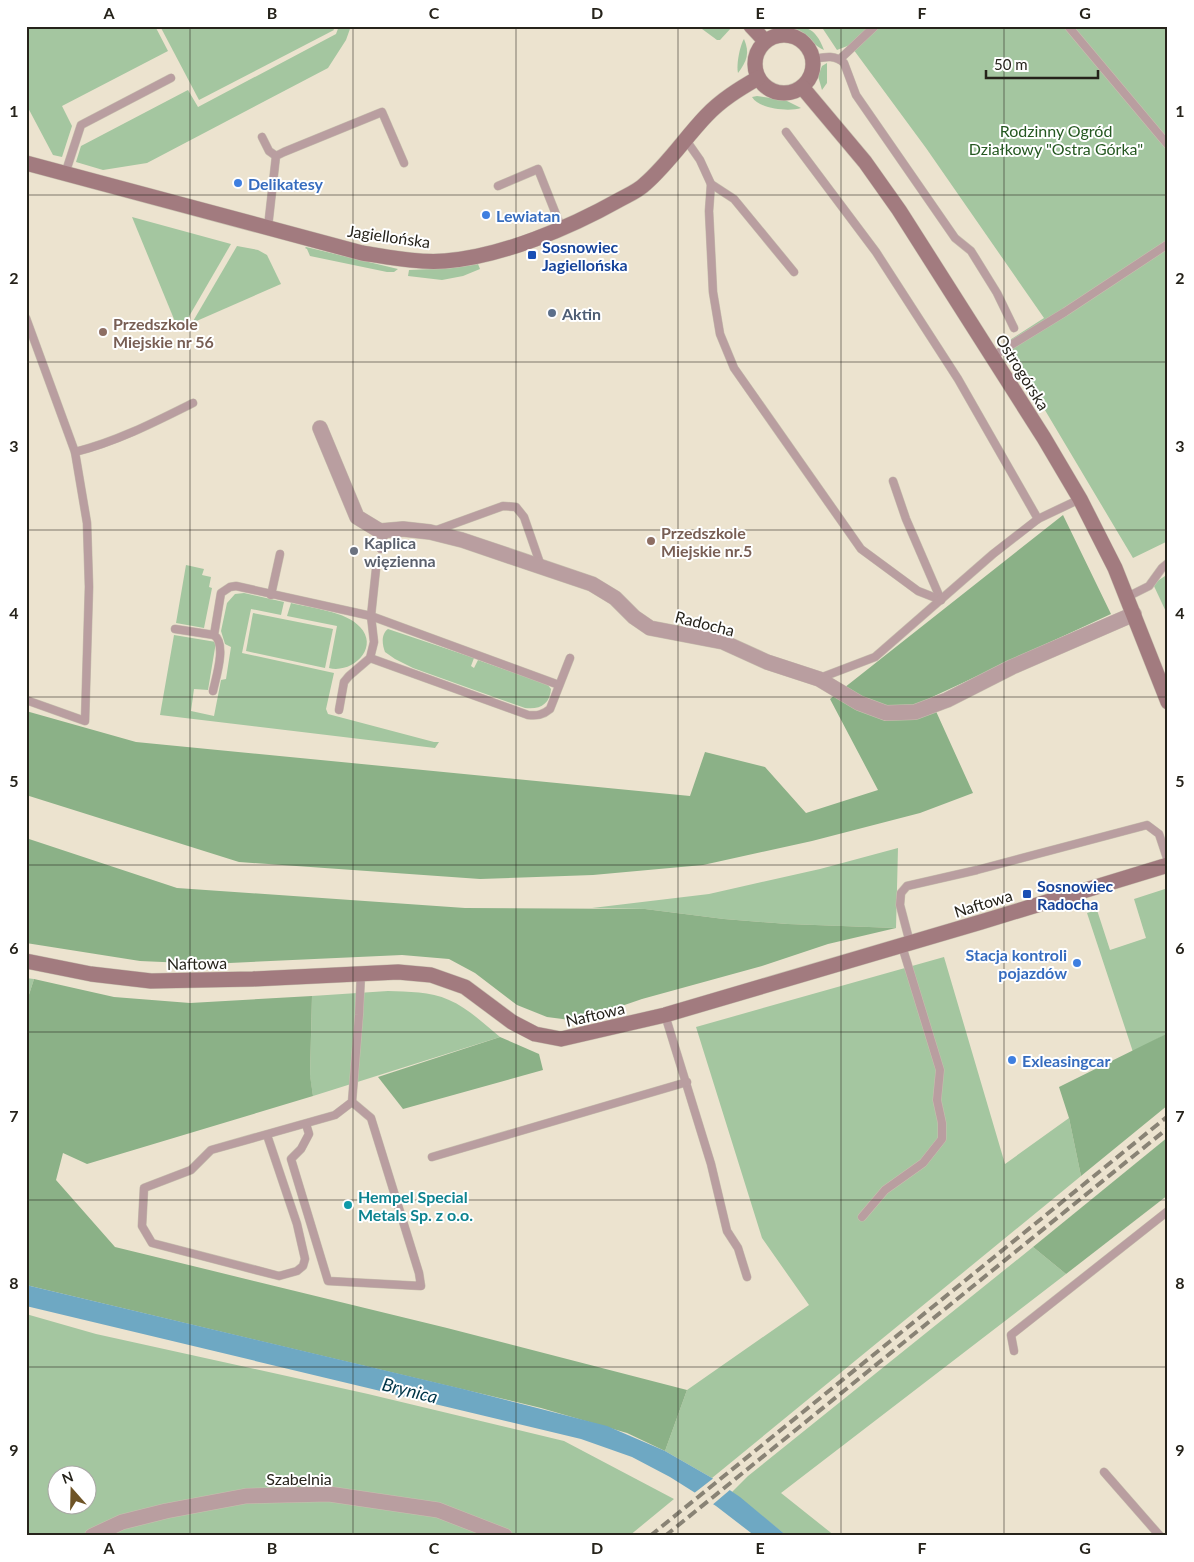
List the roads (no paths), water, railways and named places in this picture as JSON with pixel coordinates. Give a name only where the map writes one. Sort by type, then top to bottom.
[{"type":"street","points":[[751,26],[765,41]]},
{"type":"street","points":[[781,35],[798,38],[805,43],[813,59],[811,74],[802,87],[793,92],[773,91],[764,86],[758,78],[755,68],[755,58],[758,49],[765,41],[781,35]]},
{"type":"street","name":"Jagiellońska","points":[[26,163],[362,253],[405,259],[444,261],[494,252],[530,240],[595,213],[644,186],[706,116],[722,101],[758,78]]},
{"type":"street","name":"Ostrogórska","points":[[802,87],[882,185],[993,356],[1080,498],[1112,561],[1168,702]]},
{"type":"street","name":"Radocha","points":[[320,428],[357,517],[380,531],[430,532],[462,540],[592,584],[615,598],[634,617],[650,628],[723,642],[767,662],[819,679],[859,703],[886,713],[915,712],[947,700],[1012,667],[1134,614]]},
{"type":"street","name":"Naftowa","points":[[26,961],[91,974],[151,981],[253,979],[398,972],[431,976],[464,987],[512,1022],[536,1034],[561,1040],[665,1015],[1168,865]]},
{"type":"street","name":"Szabelnia","points":[[92,1536],[122,1522],[166,1511],[246,1496],[329,1494],[438,1510],[506,1536]]},
{"type":"lane","points":[[840,59],[875,26]]},
{"type":"lane","points":[[1068,26],[1168,145]]},
{"type":"lane","points":[[813,59],[831,56],[840,59],[848,72],[856,95],[955,238],[971,250],[997,293],[1014,328]]},
{"type":"lane","points":[[65,174],[81,125],[171,78]]},
{"type":"lane","points":[[276,156],[382,112],[404,163]]},
{"type":"lane","points":[[786,132],[876,252],[897,284],[958,379],[1038,519]]},
{"type":"lane","points":[[262,137],[269,151],[276,156]]},
{"type":"lane","points":[[686,140],[700,160],[711,184],[709,211],[713,292],[720,334],[734,368],[861,549],[918,591],[942,600]]},
{"type":"lane","points":[[268,227],[276,156]]},
{"type":"lane","points":[[498,186],[538,169],[561,227]]},
{"type":"lane","points":[[711,184],[734,199],[794,272]]},
{"type":"lane","points":[[993,356],[1065,312],[1168,244]]},
{"type":"lane","points":[[26,318],[75,452],[87,523],[89,588],[85,721],[26,700]]},
{"type":"lane","points":[[75,452],[151,424],[193,404]]},
{"type":"lane","points":[[893,481],[906,519],[942,600]]},
{"type":"lane","points":[[819,679],[875,657],[993,554],[1038,519],[1080,498]]},
{"type":"lane","points":[[430,532],[503,506],[516,507],[524,517],[541,566]]},
{"type":"lane","points":[[381,549],[386,530]]},
{"type":"lane","points":[[271,595],[280,554]]},
{"type":"lane","points":[[1127,597],[1149,586],[1168,563]]},
{"type":"lane","points":[[338,710],[344,682],[370,658],[374,642],[371,616],[376,569]]},
{"type":"lane","points":[[214,636],[221,593],[236,586],[371,616],[559,685]]},
{"type":"lane","points":[[175,629],[218,638],[221,647],[213,691]]},
{"type":"lane","points":[[370,658],[528,715],[536,716],[550,710],[570,658]]},
{"type":"lane","points":[[862,1217],[885,1190],[923,1163],[942,1140],[942,1123],[938,1100],[940,1070],[906,944],[900,905],[901,893],[907,886],[1147,825],[1159,834],[1168,861]]},
{"type":"lane","points":[[268,1135],[297,1224],[306,1259],[303,1266],[297,1271],[279,1276],[152,1243],[142,1226],[144,1188],[191,1170],[210,1150],[335,1115],[352,1102],[360,1015],[361,974]]},
{"type":"lane","points":[[665,1015],[711,1164],[727,1231],[738,1248],[747,1277]]},
{"type":"lane","points":[[432,1157],[687,1082]]},
{"type":"lane","points":[[306,1124],[309,1134],[301,1149],[291,1159],[328,1281],[421,1286],[419,1273],[371,1118],[352,1102]]},
{"type":"lane","points":[[1014,1351],[1012,1335],[1168,1211]]},
{"type":"lane","points":[[1104,1472],[1160,1536]]},
{"type":"water","name":"Brynica","points":[[26,1285],[463,1389],[607,1426],[665,1451],[712,1478],[740,1497],[787,1536],[755,1536],[716,1506],[670,1477],[632,1457],[581,1439],[26,1306]]},
{"type":"railway","points":[[650,1536],[1168,1116]]},
{"type":"railway","points":[[665,1536],[1168,1128]]},
{"type":"place","name":"Delikatesy","points":[[238,183]]},
{"type":"place","name":"Lewiatan","points":[[486,215]]},
{"type":"place","name":"Sosnowiec Jagiellońska","points":[[532,255]]},
{"type":"place","name":"Aktin","points":[[552,313]]},
{"type":"place","name":"Przedszkole Miejskie nr 56","points":[[103,332]]},
{"type":"place","name":"Przedszkole Miejskie nr.5","points":[[651,541]]},
{"type":"place","name":"Kaplica więzienna","points":[[354,551]]},
{"type":"place","name":"Sosnowiec Radocha","points":[[1027,894]]},
{"type":"place","name":"Stacja kontroli pojazdów","points":[[1077,963]]},
{"type":"place","name":"Exleasingcar","points":[[1012,1060]]},
{"type":"place","name":"Hempel Special Metals Sp. z o.o.","points":[[348,1205]]},
{"type":"park label","name":"Rodzinny Ogród Działkowy \"Ostra Górka\"","points":[[1056,139]]}]
